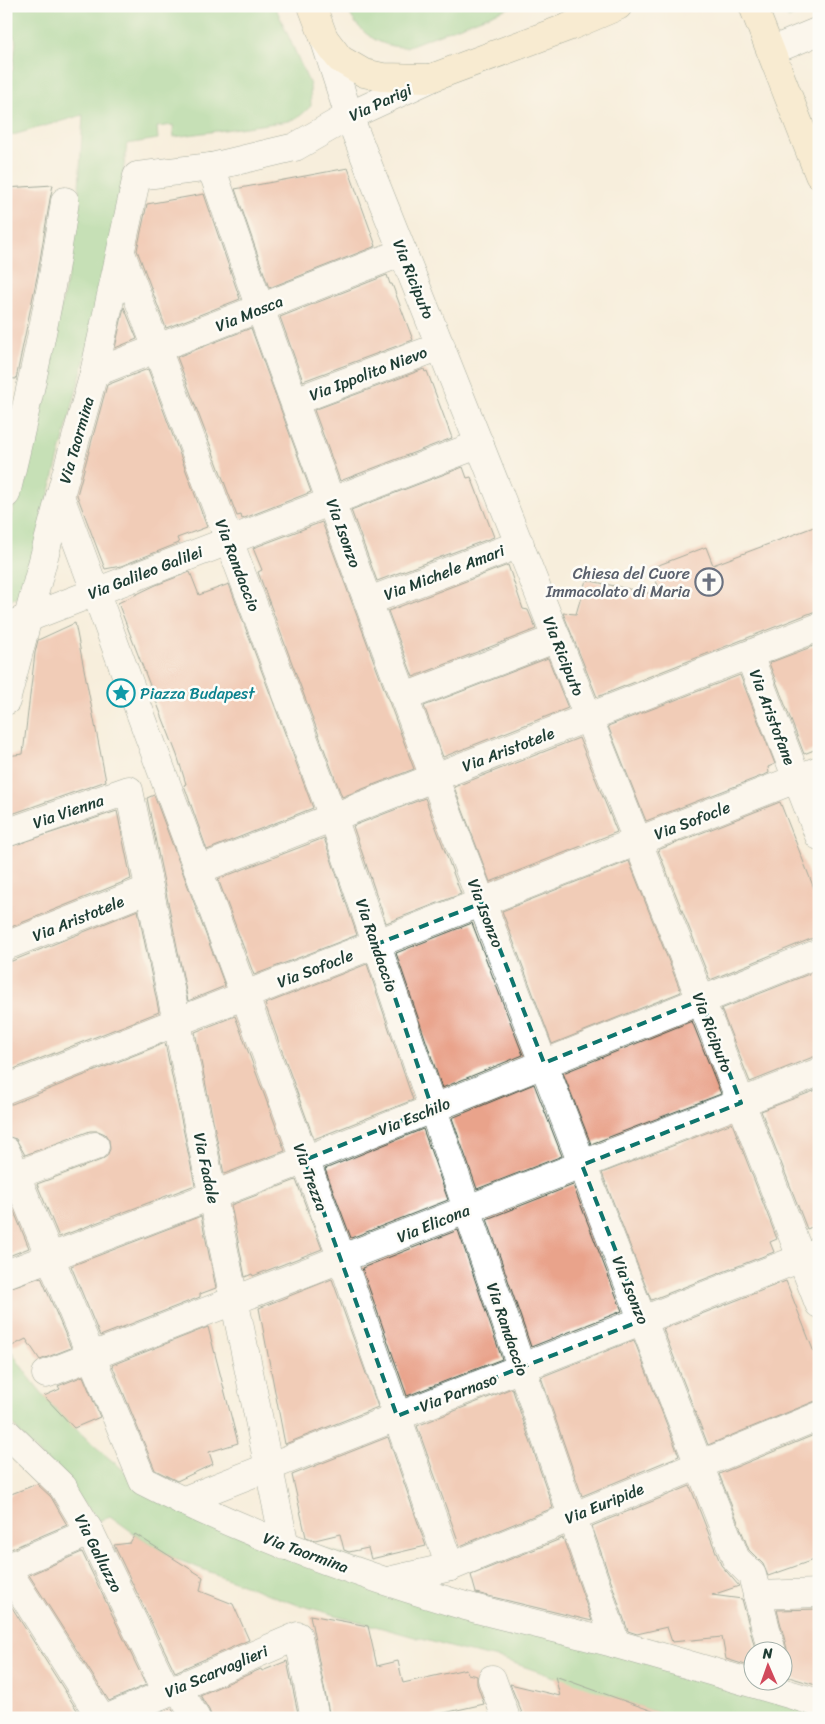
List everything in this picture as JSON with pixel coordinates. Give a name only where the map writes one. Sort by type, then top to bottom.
[{"type":"street","name":"Via Riciputo","points":[[312,6],[349,116],[558,638],[741,1103],[810,1255],[819,1304]]},
{"type":"street","name":"Via Parigi","points":[[137,176],[211,167],[295,147],[349,116],[431,78],[571,26],[618,6]]},
{"type":"street","points":[[753,6],[819,176]]},
{"type":"street","points":[[771,51],[819,31]]},
{"type":"street","points":[[324,38],[340,59],[364,73],[382,78],[431,78]]},
{"type":"street","name":"Via Isonzo","points":[[211,167],[369,601],[582,1165],[736,1559],[752,1575],[769,1642]]},
{"type":"street","name":"Via Taormina","points":[[6,701],[17,622],[60,496],[94,373],[122,253],[137,176]]},
{"type":"street","points":[[6,494],[18,403],[58,252],[65,201]]},
{"type":"street","name":"Via Mosca","points":[[94,373],[404,252]]},
{"type":"street","name":"Via Randaccio","points":[[122,253],[333,817],[616,1644]]},
{"type":"street","name":"Via Ippolito Nievo","points":[[295,401],[441,346]]},
{"type":"street","name":"Via Galileo Galilei","points":[[17,622],[480,444]]},
{"type":"street","points":[[60,496],[95,591]]},
{"type":"street","name":"Via Michele Amari","points":[[369,601],[520,544]]},
{"type":"street","name":"Via Trezza","points":[[95,591],[342,1259],[450,1567]]},
{"type":"street","name":"Via Aristotele","points":[[198,870],[819,627]]},
{"type":"street","points":[[405,697],[558,638]]},
{"type":"street","name":"Via Aristofane","points":[[749,655],[808,774],[819,836]]},
{"type":"street","name":"Via Sofocle","points":[[6,1089],[808,774]]},
{"type":"street","name":"Via Vienna","points":[[6,833],[129,790]]},
{"type":"street","name":"Via Fadale","points":[[129,790],[285,1546]]},
{"type":"street","name":"Via Aristotele","points":[[6,946],[149,889]]},
{"type":"street","name":"Via Eschilo","points":[[6,1274],[305,1160],[819,953]]},
{"type":"street","name":"Via Elicona","points":[[46,1374],[819,1072]]},
{"type":"street","points":[[11,1163],[95,1146]]},
{"type":"street","name":"Via Taormina","points":[[11,1163],[143,1481],[182,1501],[285,1546],[387,1582],[462,1605],[742,1677]]},
{"type":"street","name":"Via Parnaso","points":[[182,1501],[810,1255]]},
{"type":"street","name":"Via Euripide","points":[[387,1582],[450,1567],[819,1416]]},
{"type":"street","name":"Via Galluzzo","points":[[6,1432],[63,1487],[90,1532],[172,1689],[196,1718]]},
{"type":"street","points":[[90,1532],[6,1568],[101,1718]]},
{"type":"street","points":[[757,1595],[819,1593]]},
{"type":"street","name":"Via Scarvaglieri","points":[[108,1718],[298,1636],[315,1718]]},
{"type":"street","points":[[492,1679],[502,1717]]},
{"type":"street","name":"Via Taormina","points":[[792,1692],[819,1703]]},
{"type":"highlighted area","points":[[482,903],[544,1063],[701,1000],[741,1103],[582,1165],[643,1320],[397,1416],[305,1160],[432,1108],[377,944]]},
{"type":"green space","points":[[6,6],[275,6],[310,85],[311,106],[300,116],[289,121],[174,137],[173,125],[157,127],[158,139],[127,144],[120,196],[97,313],[22,596],[6,601],[6,540],[70,268],[78,208],[83,115],[6,137],[6,83],[13,69],[16,41],[6,22]]},
{"type":"green space","points":[[346,6],[513,6],[406,47],[396,47],[378,41],[362,30],[350,15]]},
{"type":"green space","points":[[783,6],[814,6],[788,18]]},
{"type":"green space","points":[[6,1342],[35,1385],[70,1423],[148,1489],[742,1689],[742,1692],[751,1692],[819,1715],[819,1718],[673,1718],[502,1659],[461,1650],[289,1602],[173,1558],[110,1516],[99,1521],[18,1431],[6,1415]]},
{"type":"building","points":[[348,168],[376,246],[269,288],[235,189]]},
{"type":"building","points":[[53,185],[38,272],[16,379],[6,378],[6,188]]},
{"type":"building","points":[[204,194],[240,299],[166,328],[137,250],[147,204]]},
{"type":"building","points":[[387,275],[413,340],[303,381],[280,317]]},
{"type":"building","points":[[124,307],[137,339],[115,348]]},
{"type":"building","points":[[251,328],[311,492],[242,519],[241,515],[237,516],[177,357]]},
{"type":"building","points":[[148,369],[207,527],[177,538],[179,543],[121,566],[105,569],[77,495],[107,385]]},
{"type":"building","points":[[424,369],[425,372],[427,371],[452,438],[340,481],[314,410]]},
{"type":"building","points":[[463,467],[467,478],[471,477],[494,537],[377,581],[351,510]]},
{"type":"building","points":[[322,522],[414,769],[342,797],[258,572],[262,570],[253,548]]},
{"type":"building","points":[[819,525],[819,612],[813,612],[597,697],[563,613],[576,614],[586,580],[662,596],[651,568],[706,547],[713,565]]},
{"type":"building","points":[[508,565],[523,609],[528,610],[536,629],[413,677],[388,611]]},
{"type":"building","points":[[190,572],[199,595],[229,584],[313,808],[207,850],[184,785],[186,784],[177,755],[118,603],[156,585]]},
{"type":"building","points":[[75,623],[106,781],[6,816],[6,756],[23,754],[38,640]]},
{"type":"building","points":[[819,644],[819,748],[804,754],[769,663]]},
{"type":"building","points":[[548,658],[568,708],[443,757],[424,706]]},
{"type":"building","points":[[740,675],[775,764],[768,767],[769,773],[646,821],[608,726]]},
{"type":"building","points":[[579,738],[617,832],[490,882],[454,787]]},
{"type":"building","points":[[154,795],[225,986],[188,1001],[147,798]]},
{"type":"building","points":[[425,798],[461,894],[386,923],[353,826]]},
{"type":"building","points":[[780,802],[819,901],[819,938],[813,938],[710,980],[658,850]]},
{"type":"building","points":[[117,811],[131,879],[6,929],[6,848]]},
{"type":"building","points":[[324,838],[357,935],[254,975],[218,879]]},
{"type":"building","points":[[629,861],[681,992],[552,1044],[502,911]]},
{"type":"building","points":[[138,910],[159,1012],[6,1072],[6,961],[12,961]]},
{"type":"building","points":[[472,923],[523,1055],[442,1088],[396,953]]},
{"type":"building","points":[[367,964],[413,1100],[314,1139],[265,1004]]},
{"type":"building","points":[[819,970],[819,1057],[813,1057],[750,1082],[721,1009]]},
{"type":"building","points":[[235,1016],[285,1151],[224,1174],[195,1032]]},
{"type":"building","points":[[692,1021],[721,1094],[591,1144],[563,1073]]},
{"type":"building","points":[[165,1043],[195,1185],[59,1237],[37,1184],[101,1160],[107,1156],[110,1149],[109,1140],[105,1134],[98,1131],[90,1131],[25,1155],[16,1139],[6,1136],[6,1104],[12,1104]]},
{"type":"building","points":[[534,1084],[562,1156],[477,1189],[452,1118]]},
{"type":"building","points":[[819,1089],[819,1224],[807,1229],[761,1111]]},
{"type":"building","points":[[732,1123],[777,1239],[770,1242],[774,1252],[651,1300],[602,1173]]},
{"type":"building","points":[[423,1129],[448,1200],[351,1238],[325,1169]]},
{"type":"building","points":[[296,1180],[322,1249],[253,1276],[252,1274],[245,1277],[231,1205]]},
{"type":"building","points":[[573,1185],[622,1311],[531,1347],[487,1219]]},
{"type":"building","points":[[6,1192],[29,1248],[6,1257]]},
{"type":"building","points":[[201,1216],[216,1288],[200,1294],[200,1297],[100,1336],[71,1266]]},
{"type":"building","points":[[458,1230],[502,1359],[407,1396],[362,1268]]},
{"type":"building","points":[[41,1277],[71,1348],[40,1360],[26,1339],[6,1349],[6,1289]]},
{"type":"building","points":[[332,1279],[378,1407],[285,1444],[259,1308]]},
{"type":"building","points":[[786,1281],[819,1365],[819,1401],[708,1445],[663,1329]]},
{"type":"building","points":[[208,1327],[238,1443],[209,1452],[213,1464],[177,1481],[155,1470],[112,1365]]},
{"type":"building","points":[[634,1340],[679,1456],[582,1496],[541,1377]]},
{"type":"building","points":[[83,1376],[100,1417],[74,1428],[44,1396],[60,1389],[58,1386]]},
{"type":"building","points":[[512,1388],[553,1508],[460,1546],[417,1426]]},
{"type":"building","points":[[819,1433],[819,1558],[768,1576],[763,1564],[749,1550],[719,1474]]},
{"type":"building","points":[[388,1437],[426,1546],[371,1559],[368,1548],[349,1552],[344,1550],[340,1534],[315,1540],[306,1537],[292,1475]]},
{"type":"building","points":[[37,1484],[51,1497],[67,1525],[6,1551],[6,1496]]},
{"type":"building","points":[[690,1486],[721,1565],[739,1586],[712,1595],[742,1599],[753,1642],[742,1642],[742,1664],[726,1659],[722,1637],[672,1642],[667,1627],[637,1634],[628,1631],[592,1526]]},
{"type":"building","points":[[135,1534],[203,1577],[200,1591],[233,1604],[249,1640],[175,1672],[114,1545],[130,1543]]},
{"type":"building","points":[[563,1538],[592,1621],[476,1593],[471,1575]]},
{"type":"building","points":[[82,1552],[146,1685],[109,1701],[29,1575]]},
{"type":"building","points":[[6,1598],[82,1718],[6,1718]]},
{"type":"building","points":[[819,1609],[819,1686],[792,1678],[792,1642],[785,1642],[777,1610]]},
{"type":"building","points":[[310,1615],[368,1626],[377,1666],[398,1661],[403,1683],[466,1669],[468,1674],[477,1676],[477,1684],[484,1704],[422,1718],[330,1718]]},
{"type":"building","points":[[287,1661],[299,1718],[212,1718],[200,1695],[261,1669],[262,1671]]},
{"type":"building","points":[[555,1676],[661,1714],[660,1718],[524,1718],[510,1684],[560,1696]]},
{"type":"building","points":[[171,1708],[178,1718],[148,1718]]},
{"type":"place","name":"Chiesa del Cuore Immacolato di Maria","points":[[709,582]]},
{"type":"place","name":"Piazza Budapest","points":[[121,693]]}]
